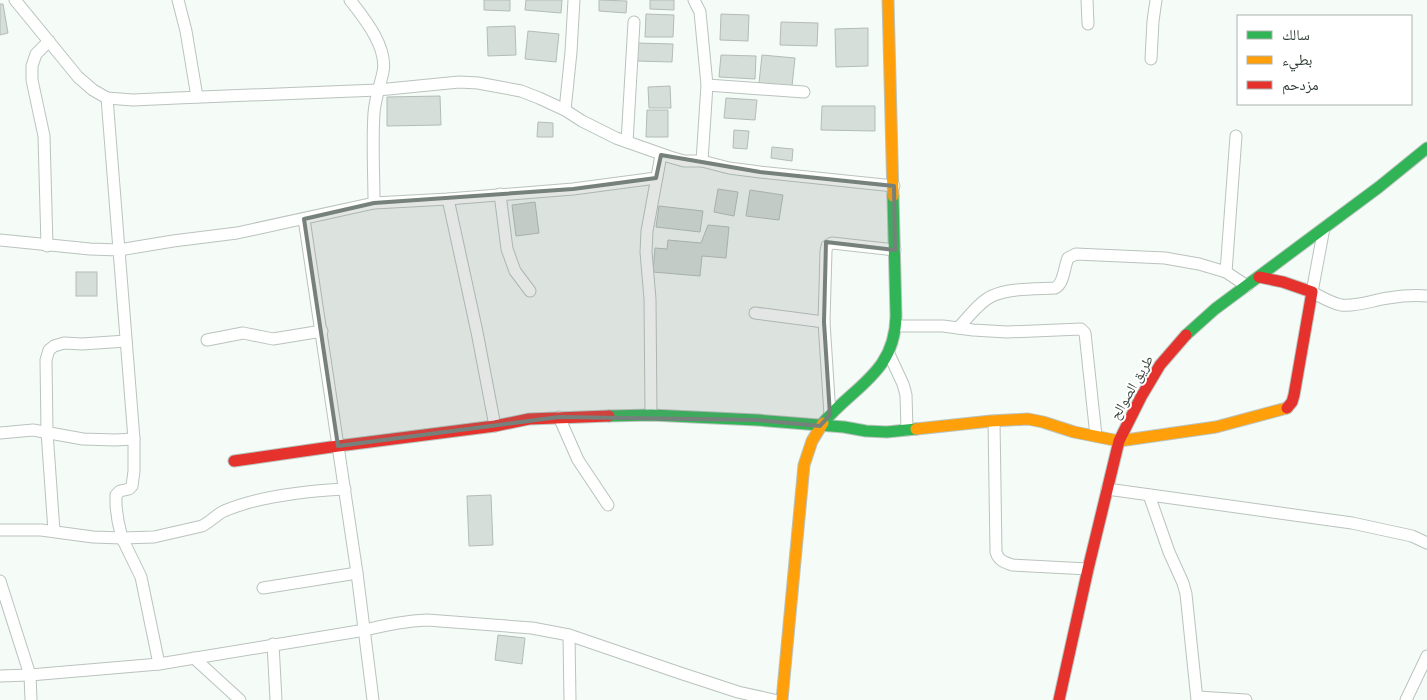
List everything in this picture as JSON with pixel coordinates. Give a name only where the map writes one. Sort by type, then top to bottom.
[{"type":"street","points":[[15,0],[78,78],[107,98],[133,100],[378,90],[449,83],[478,83],[521,91],[565,110],[582,121],[626,142],[684,161],[702,161],[729,168],[894,186]]},
{"type":"street","points":[[178,0],[186,31],[197,97]]},
{"type":"street","points":[[350,0],[369,24],[378,41],[383,61],[383,70],[374,111],[374,203]]},
{"type":"street","points":[[565,110],[574,0]]},
{"type":"street","points":[[694,0],[700,12],[707,85],[702,161]]},
{"type":"street","points":[[782,700],[804,465],[811,441],[820,426],[830,415],[868,382],[881,367],[889,354],[895,334],[894,186],[888,0]]},
{"type":"street","points":[[1087,0],[1088,24]]},
{"type":"street","points":[[1151,58],[1156,0]]},
{"type":"street","points":[[626,142],[634,22]]},
{"type":"street","points":[[47,246],[44,136],[32,80],[32,66],[36,54],[49,41]]},
{"type":"street","points":[[707,85],[804,92]]},
{"type":"street","points":[[107,98],[134,439],[133,482],[129,489],[120,491],[116,495],[116,506],[122,538],[141,577],[159,664]]},
{"type":"street","points":[[1226,272],[1236,136]]},
{"type":"street","name":"طريق الصوالح","points":[[1059,700],[1119,441],[1140,396],[1160,365],[1189,331],[1215,309],[1379,187],[1427,148]]},
{"type":"street","points":[[651,415],[650,299],[646,252],[647,231],[661,155]]},
{"type":"street","points":[[0,240],[47,246],[119,250],[173,240],[237,233],[374,203],[573,189],[656,178]]},
{"type":"street","points":[[500,194],[507,249],[515,270],[530,291]]},
{"type":"street","points":[[448,199],[477,332],[494,426]]},
{"type":"street","points":[[304,219],[358,573],[373,700]]},
{"type":"street","points":[[234,461],[494,426],[528,419],[559,417],[651,415],[757,420],[887,432],[1028,419],[1119,441],[1216,427],[1288,408],[1292,402],[1324,228]]},
{"type":"street","points":[[830,415],[824,322],[827,246],[832,242],[895,250]]},
{"type":"street","points":[[958,328],[982,303],[992,296],[1007,291],[1055,288],[1061,283],[1064,266],[1068,258],[1076,254],[1164,258],[1199,264],[1226,272],[1247,286]]},
{"type":"street","points":[[1259,277],[1283,282],[1343,305],[1388,298],[1416,295],[1427,296]]},
{"type":"street","points":[[755,313],[824,322]]},
{"type":"street","points":[[896,326],[943,326],[1007,332],[1083,330],[1085,333],[1096,436]]},
{"type":"street","points":[[207,340],[243,333],[273,339],[322,331]]},
{"type":"street","points":[[54,531],[47,432],[46,360],[54,346],[64,343],[82,344],[126,341]]},
{"type":"street","points":[[889,354],[903,384],[906,396],[907,430]]},
{"type":"street","points":[[559,417],[578,460],[608,505]]},
{"type":"street","points":[[994,421],[997,557],[1012,565],[1088,569]]},
{"type":"street","points":[[0,433],[33,430],[84,439],[134,439]]},
{"type":"street","points":[[0,530],[54,531],[93,537],[154,537],[202,526],[222,512],[262,500],[313,491],[345,489]]},
{"type":"street","points":[[1107,489],[1352,523],[1412,536],[1427,543]]},
{"type":"street","points":[[1149,495],[1186,594],[1198,699],[1246,700]]},
{"type":"street","points":[[263,588],[358,573]]},
{"type":"street","points":[[0,581],[30,675],[31,700]]},
{"type":"street","points":[[0,676],[159,664],[364,630],[401,622],[427,620],[532,628],[569,635],[738,692],[774,700]]},
{"type":"street","points":[[569,635],[570,700]]},
{"type":"street","points":[[273,644],[276,700]]},
{"type":"street","points":[[1406,700],[1427,656]]},
{"type":"street","points":[[194,658],[240,700]]},
{"type":"highlighted area","points":[[661,155],[760,172],[894,186],[895,250],[826,242],[824,322],[830,415],[820,426],[757,420],[559,417],[338,446],[304,219],[374,203],[573,189],[656,178]]},
{"type":"building","points":[[484,0],[510,0],[510,11],[484,10]]},
{"type":"building","points":[[526,0],[562,0],[561,13],[525,10]]},
{"type":"building","points":[[599,0],[627,1],[626,13],[599,11]]},
{"type":"building","points":[[650,0],[674,0],[674,10],[650,9]]},
{"type":"building","points":[[0,4],[3,4],[8,33],[0,35]]},
{"type":"building","points":[[646,14],[674,15],[673,37],[645,37]]},
{"type":"building","points":[[721,14],[749,15],[748,41],[720,40]]},
{"type":"building","points":[[781,22],[818,23],[817,46],[780,45]]},
{"type":"building","points":[[515,26],[516,55],[488,56],[487,27]]},
{"type":"building","points":[[868,28],[868,66],[836,67],[835,29]]},
{"type":"building","points":[[528,31],[559,34],[556,62],[525,59]]},
{"type":"building","points":[[637,43],[673,44],[672,62],[637,61]]},
{"type":"building","points":[[721,55],[756,56],[755,79],[719,77]]},
{"type":"building","points":[[762,55],[795,58],[792,86],[759,83]]},
{"type":"building","points":[[670,86],[671,108],[649,108],[648,87]]},
{"type":"building","points":[[440,96],[441,125],[387,126],[387,97]]},
{"type":"building","points":[[726,98],[757,100],[755,120],[724,118]]},
{"type":"building","points":[[822,106],[875,106],[875,131],[821,130]]},
{"type":"building","points":[[647,110],[668,110],[668,137],[646,137]]},
{"type":"building","points":[[538,122],[553,123],[553,137],[537,137]]},
{"type":"building","points":[[734,130],[749,131],[747,149],[733,148]]},
{"type":"building","points":[[772,147],[793,149],[792,161],[771,158]]},
{"type":"building","points":[[718,189],[738,192],[734,216],[714,212]]},
{"type":"building","points":[[750,190],[783,195],[779,220],[746,216]]},
{"type":"building","points":[[535,202],[539,233],[516,236],[512,205]]},
{"type":"building","points":[[659,206],[703,211],[700,232],[656,227]]},
{"type":"building","points":[[708,225],[729,227],[726,258],[702,256],[700,276],[653,272],[655,248],[667,249],[668,240],[701,243]]},
{"type":"building","points":[[76,272],[97,272],[97,296],[76,296]]},
{"type":"building","points":[[491,495],[493,545],[469,546],[467,496]]},
{"type":"building","points":[[498,635],[525,638],[522,664],[495,660]]},
{"type":"traffic: fast","points":[[1186,335],[1215,309],[1379,187],[1427,148]]},
{"type":"traffic: fast","points":[[823,423],[871,377],[889,352],[894,335],[896,316],[893,196]]},
{"type":"traffic: fast","points":[[609,416],[651,415],[757,420],[887,432],[916,429]]},
{"type":"traffic: slow","points":[[888,0],[893,196]]},
{"type":"traffic: slow","points":[[916,429],[1028,419],[1074,432],[1119,441],[1216,427],[1287,408]]},
{"type":"traffic: slow","points":[[782,700],[804,465],[812,441],[823,423]]},
{"type":"traffic: jam","points":[[1259,277],[1283,282],[1312,292],[1294,395],[1292,402],[1287,408]]},
{"type":"traffic: jam","points":[[1059,700],[1119,441],[1141,397],[1160,365],[1186,335]]},
{"type":"traffic: jam","points":[[234,461],[495,426],[529,419],[609,416]]}]
